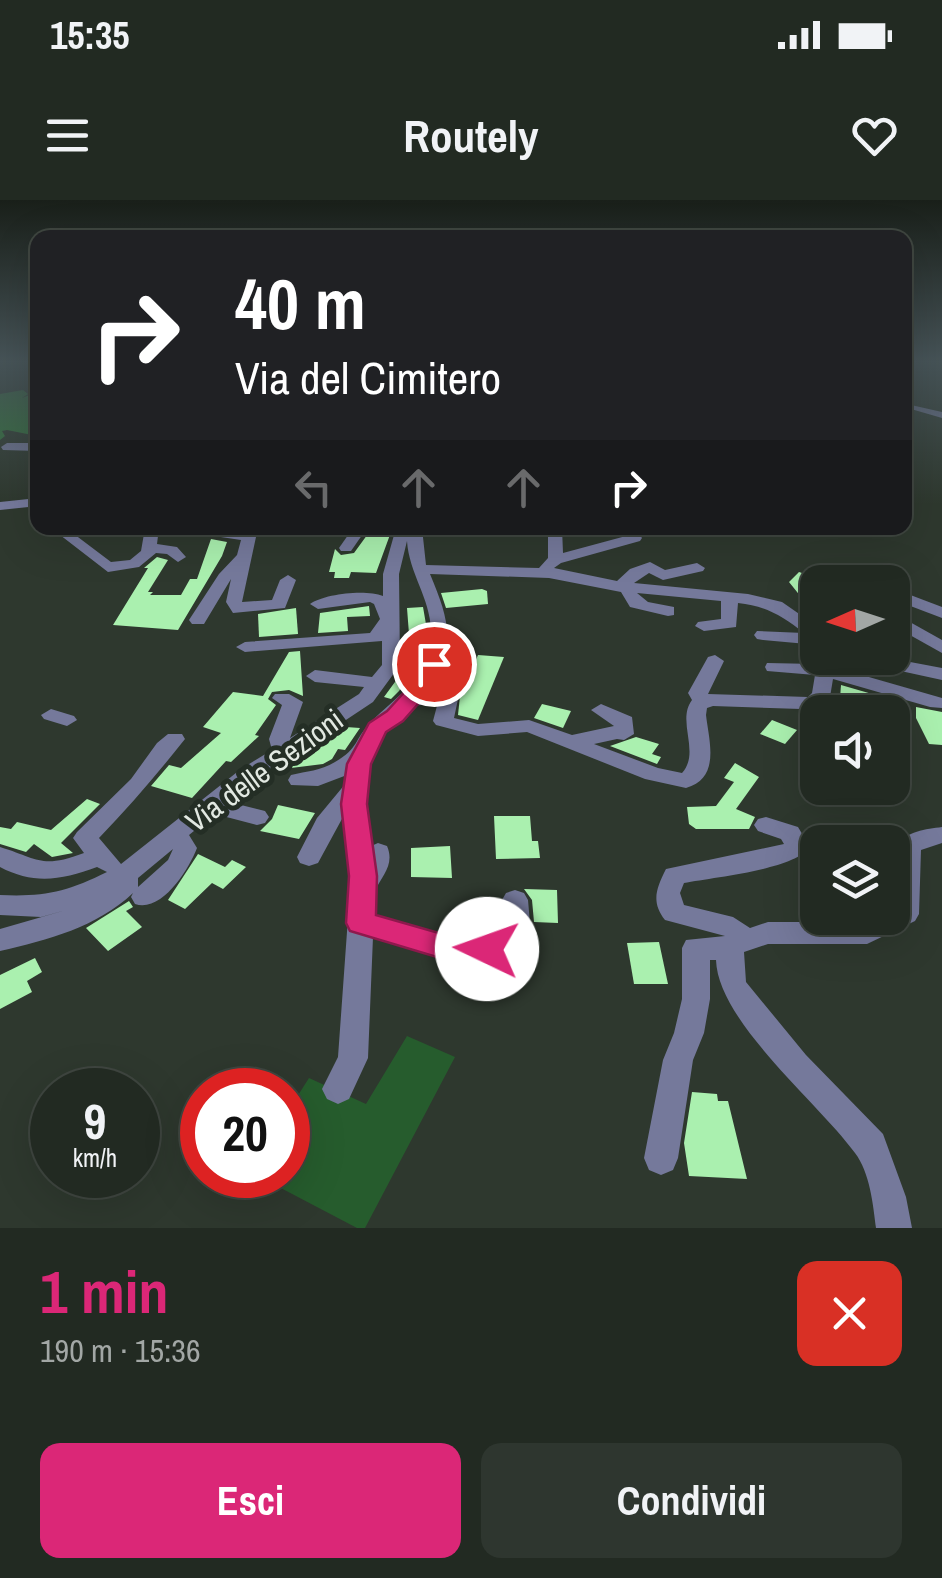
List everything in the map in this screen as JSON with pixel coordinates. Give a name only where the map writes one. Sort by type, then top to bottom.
[{"type":"street","points":[[7,447],[30,446]]},
{"type":"street","points":[[0,506],[30,503]]},
{"type":"street","points":[[66,535],[108,567],[134,564],[151,548],[152,535]]},
{"type":"street","points":[[235,535],[254,535]]},
{"type":"street","points":[[383,665],[391,619],[391,574],[401,535]]},
{"type":"street","points":[[338,1089],[352,1058],[362,891],[356,837],[357,784],[365,752],[377,728],[407,702],[434,664],[442,636],[420,569],[414,535]]},
{"type":"street","points":[[552,567],[554,535]]},
{"type":"street","points":[[420,569],[552,567],[628,541],[635,535]]},
{"type":"street","points":[[249,537],[234,602],[239,609],[279,604],[288,580]]},
{"type":"street","points":[[151,548],[172,550],[178,557]]},
{"type":"street","points":[[198,620],[210,606],[225,572],[246,556]]},
{"type":"street","points":[[552,567],[580,581],[729,598],[788,611],[800,622]]},
{"type":"street","points":[[621,607],[622,587],[636,572],[650,567],[663,575],[697,568]]},
{"type":"street","points":[[568,598],[580,581]]},
{"type":"street","points":[[580,581],[589,603]]},
{"type":"street","points":[[622,587],[634,604],[668,610]]},
{"type":"street","points":[[318,604],[372,597],[382,602],[384,615],[391,619]]},
{"type":"street","points":[[707,621],[730,624],[729,598]]},
{"type":"street","points":[[788,611],[800,602]]},
{"type":"street","points":[[910,608],[942,613]]},
{"type":"street","points":[[245,646],[316,637],[374,638],[391,619]]},
{"type":"street","points":[[910,619],[942,648]]},
{"type":"street","points":[[767,633],[800,636]]},
{"type":"street","points":[[702,701],[698,693],[715,660]]},
{"type":"street","points":[[315,676],[383,665],[392,671],[369,712],[377,728]]},
{"type":"street","name":"Via delle Sezioni","points":[[0,904],[41,907],[83,896],[114,863],[176,834],[283,752],[366,698],[383,665]]},
{"type":"street","points":[[774,666],[800,665]]},
{"type":"street","points":[[866,675],[899,684],[942,674]]},
{"type":"street","points":[[702,701],[731,696],[803,706],[816,703],[820,697],[823,675]]},
{"type":"street","points":[[407,702],[454,692],[443,721],[454,726],[487,721],[529,722],[567,743],[672,780],[686,781],[699,766],[702,752],[694,717],[702,701]]},
{"type":"street","points":[[282,698],[292,702],[279,740],[283,752]]},
{"type":"street","points":[[567,743],[623,732],[625,721],[601,710]]},
{"type":"street","points":[[0,940],[76,919],[128,884],[114,863],[85,838],[139,784],[164,748],[176,739]]},
{"type":"street","points":[[299,780],[316,780],[339,771],[365,752]]},
{"type":"street","points":[[309,857],[325,824],[357,784]]},
{"type":"street","points":[[211,805],[257,817]]},
{"type":"street","points":[[766,825],[790,833],[798,847],[785,854],[675,876],[667,890],[670,906],[682,917],[732,927],[738,946],[733,986],[796,1066],[871,1146],[889,1197],[894,1228]]},
{"type":"street","points":[[144,898],[178,865],[185,848],[176,834]]},
{"type":"street","points":[[661,1158],[678,1060],[696,999],[696,948],[738,946],[768,934],[867,933],[906,914],[909,846],[926,837],[942,835]]},
{"type":"street","points":[[362,891],[375,873],[378,852]]},
{"type":"street","points":[[0,856],[40,872],[58,874],[114,863]]},
{"type":"street","points":[[360,923],[470,954],[487,949],[488,924],[498,935],[515,970],[520,970],[514,900]]},
{"type":"green space","points":[[0,408],[30,408],[30,435],[7,430],[2,431],[5,436],[0,440]]},
{"type":"green space","points":[[407,1036],[455,1057],[365,1228],[357,1228],[300,1198],[310,1198],[310,1078],[366,1104]]},
{"type":"building","points":[[367,535],[390,535],[376,573],[351,572],[349,578],[334,578],[335,572],[329,572],[335,549],[341,555],[354,553]]},
{"type":"building","points":[[211,539],[227,542],[178,630],[113,625],[148,568],[144,568],[157,557],[168,560],[148,592],[181,595],[190,579],[197,579]]},
{"type":"building","points":[[800,572],[800,596],[789,582]]},
{"type":"building","points":[[487,591],[488,604],[446,608],[441,593]]},
{"type":"building","points":[[369,606],[370,616],[347,617],[348,631],[318,633],[320,613]]},
{"type":"building","points":[[423,607],[427,630],[422,659],[391,699],[384,697],[411,660],[407,608]]},
{"type":"building","points":[[296,608],[298,634],[259,637],[258,614]]},
{"type":"building","points":[[300,651],[303,696],[289,690],[272,692],[268,699],[276,705],[255,735],[259,736],[231,762],[226,761],[192,798],[151,786],[169,765],[181,768],[221,733],[203,727],[233,692],[263,696],[289,652]]},
{"type":"building","points":[[478,655],[504,657],[478,720],[458,715],[460,696]]},
{"type":"building","points":[[841,685],[876,695],[840,695]]},
{"type":"building","points":[[542,704],[571,711],[563,728],[534,718]]},
{"type":"building","points":[[916,707],[942,712],[942,745],[929,744],[916,718]]},
{"type":"building","points":[[772,720],[797,730],[785,744],[760,734]]},
{"type":"building","points":[[346,727],[360,728],[345,750],[338,749],[323,764],[291,768],[298,756]]},
{"type":"building","points":[[636,737],[659,744],[652,754],[661,757],[657,764],[610,746]]},
{"type":"building","points":[[735,763],[759,777],[736,809],[755,817],[749,829],[696,829],[689,824],[687,807],[716,806],[734,782],[724,778]]},
{"type":"building","points":[[87,799],[100,804],[61,843],[73,853],[52,857],[34,844],[26,852],[0,844],[0,827],[11,829],[17,822],[51,830]]},
{"type":"building","points":[[278,805],[315,813],[299,839],[260,831],[272,819]]},
{"type":"building","points":[[494,816],[530,816],[532,841],[538,841],[540,858],[496,859]]},
{"type":"building","points":[[450,846],[452,878],[411,877],[411,848]]},
{"type":"building","points":[[198,854],[225,867],[232,860],[246,867],[223,889],[212,883],[185,909],[168,900]]},
{"type":"building","points":[[524,889],[557,890],[558,923],[534,922],[532,900]]},
{"type":"building","points":[[129,901],[133,907],[126,911],[142,927],[108,951],[86,928]]},
{"type":"building","points":[[659,942],[668,984],[634,984],[627,943]]},
{"type":"building","points":[[35,958],[42,972],[27,981],[32,992],[0,1009],[0,975]]},
{"type":"building","points":[[692,1092],[717,1094],[718,1101],[728,1101],[747,1179],[689,1176],[684,1143]]},
{"type":"route","points":[[434,664],[395,716],[377,728],[359,764],[354,804],[363,876],[360,923],[470,954],[487,949]]}]
